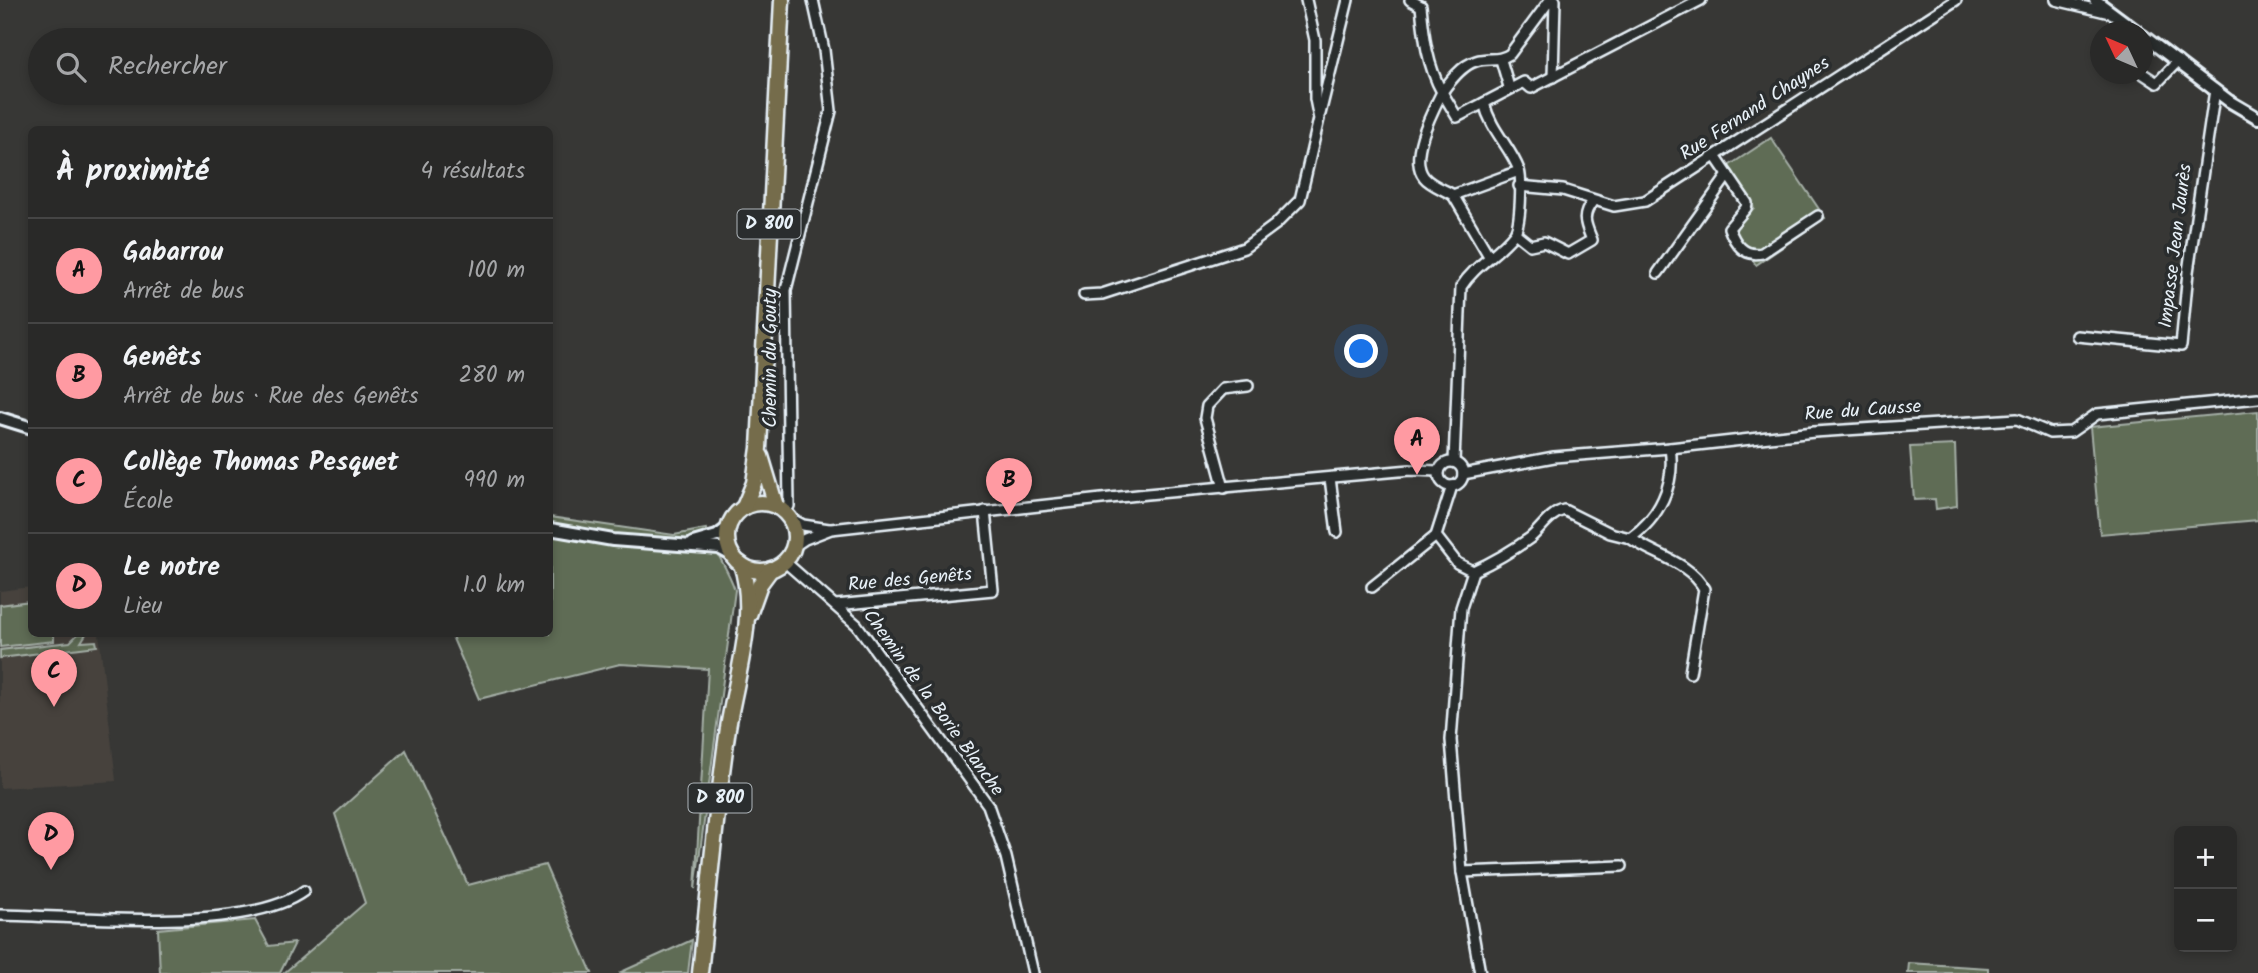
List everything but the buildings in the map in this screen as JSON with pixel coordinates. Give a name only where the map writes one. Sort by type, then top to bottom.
[{"type":"main road","name":"D 800","points":[[744,508],[754,483],[759,448],[782,0]]},
{"type":"main road","name":"D 800","points":[[759,448],[783,512]]},
{"type":"main road","points":[[765,503],[783,512],[795,538],[793,547],[784,561],[771,569],[750,569],[737,559],[727,536],[729,527],[744,508],[765,503]]},
{"type":"main road","name":"D 800","points":[[700,973],[723,770],[746,623],[746,585],[737,559]]},
{"type":"main road","name":"D 800","points":[[746,623],[760,584],[771,569]]},
{"type":"street","name":"Chemin du Gouty","points":[[783,512],[789,506],[786,289],[831,111],[824,50],[813,0]]},
{"type":"street","points":[[1306,0],[1315,40],[1315,99],[1319,119]]},
{"type":"street","points":[[1084,295],[1102,295],[1244,248],[1300,200],[1348,0]]},
{"type":"street","points":[[1410,0],[1421,6],[1433,77],[1457,117],[1509,87],[1524,82],[1531,88],[1701,0]]},
{"type":"street","points":[[1489,256],[1453,195],[1425,179],[1419,166],[1423,134],[1441,92],[1453,77],[1476,61],[1501,60],[1510,54],[1552,0]]},
{"type":"street","points":[[1552,0],[1553,77]]},
{"type":"street","name":"Rue Fernand Chaynes","points":[[1519,186],[1563,190],[1614,206],[1645,201],[1956,0]]},
{"type":"street","points":[[2056,0],[2112,13]]},
{"type":"street","points":[[2095,0],[2122,21]]},
{"type":"street","points":[[2153,44],[2258,118]]},
{"type":"street","points":[[1501,60],[1509,87]]},
{"type":"street","points":[[2153,80],[2157,83],[2178,61]]},
{"type":"street","name":"Impasse Jean Jaurès","points":[[2077,336],[2181,346],[2188,272],[2215,90]]},
{"type":"street","points":[[1371,587],[1436,536],[1452,486],[1461,481],[1463,474],[1454,462],[1461,287],[1471,271],[1515,233],[1519,224],[1519,171],[1489,122],[1484,103]]},
{"type":"street","points":[[1715,156],[1746,203],[1746,208],[1729,228],[1743,250],[1753,255],[1762,253],[1818,216]]},
{"type":"street","points":[[1453,195],[1519,171]]},
{"type":"street","points":[[1658,273],[1728,174]]},
{"type":"street","points":[[1515,233],[1530,245],[1544,242],[1568,254],[1592,240],[1584,222],[1584,213],[1593,201]]},
{"type":"street","points":[[1224,488],[1205,418],[1207,406],[1223,389],[1248,386]]},
{"type":"street","name":"Rue du Causse","points":[[1463,474],[1554,457],[1670,448],[1814,432],[1995,419],[2017,419],[2050,433],[2071,432],[2097,414],[2258,398]]},
{"type":"street","points":[[0,418],[28,427]]},
{"type":"street","points":[[1630,538],[1648,525],[1672,481],[1670,448]]},
{"type":"street","points":[[793,547],[831,529],[1224,488],[1439,471],[1446,463],[1454,462]]},
{"type":"street","points":[[1439,471],[1442,482],[1452,486]]},
{"type":"street","points":[[1330,478],[1337,533]]},
{"type":"street","points":[[1480,973],[1462,872],[1451,740],[1461,608],[1473,571],[1509,553],[1533,536],[1557,512],[1564,510],[1610,533],[1630,538],[1649,551],[1688,570],[1704,589],[1690,673]]},
{"type":"street","name":"Rue des Genêts","points":[[836,605],[993,590],[985,511]]},
{"type":"street","points":[[783,512],[803,525],[831,529]]},
{"type":"street","points":[[687,545],[715,536],[729,527]]},
{"type":"street","points":[[553,529],[621,541],[719,548],[737,559]]},
{"type":"street","points":[[1436,536],[1457,564],[1473,571]]},
{"type":"street","name":"Chemin de la Borie Blanche","points":[[784,561],[857,625],[988,805],[1006,857],[1033,973]]},
{"type":"street","points":[[1462,872],[1622,866]]},
{"type":"street","points":[[0,915],[171,919],[266,909],[304,891]]},
{"type":"shaded area","points":[[28,587],[28,637],[99,637],[116,781],[0,788],[0,591]]},
{"type":"green space","points":[[1771,138],[1825,218],[1756,265],[1732,231],[1754,208],[1727,167]]},
{"type":"green space","points":[[2258,411],[2258,520],[2100,534],[2090,427]]},
{"type":"green space","points":[[1955,445],[1957,506],[1936,509],[1935,499],[1914,500],[1910,447]]},
{"type":"green space","points":[[553,517],[674,535],[706,529],[735,590],[695,889],[708,669],[620,664],[479,699],[452,637],[553,637]]},
{"type":"green space","points":[[28,601],[28,637],[54,637],[54,641],[0,647],[0,605]]},
{"type":"green space","points":[[75,637],[84,637],[81,642],[96,641],[97,646],[0,658],[0,650],[70,642]]},
{"type":"green space","points":[[406,750],[468,885],[545,865],[592,973],[284,973],[365,903],[335,814]]},
{"type":"green space","points":[[255,920],[269,946],[295,943],[280,973],[160,973],[158,929]]},
{"type":"green space","points":[[692,940],[688,973],[619,973]]},
{"type":"green space","points":[[1909,963],[1988,968],[1988,973],[1908,973]]},
{"type":"place","name":"Gabarrou","points":[[1417,475]]},
{"type":"place","name":"Genêts","points":[[1009,516]]},
{"type":"place","name":"Collège Thomas Pesquet","points":[[54,707]]},
{"type":"place","name":"Le notre","points":[[51,870]]}]
